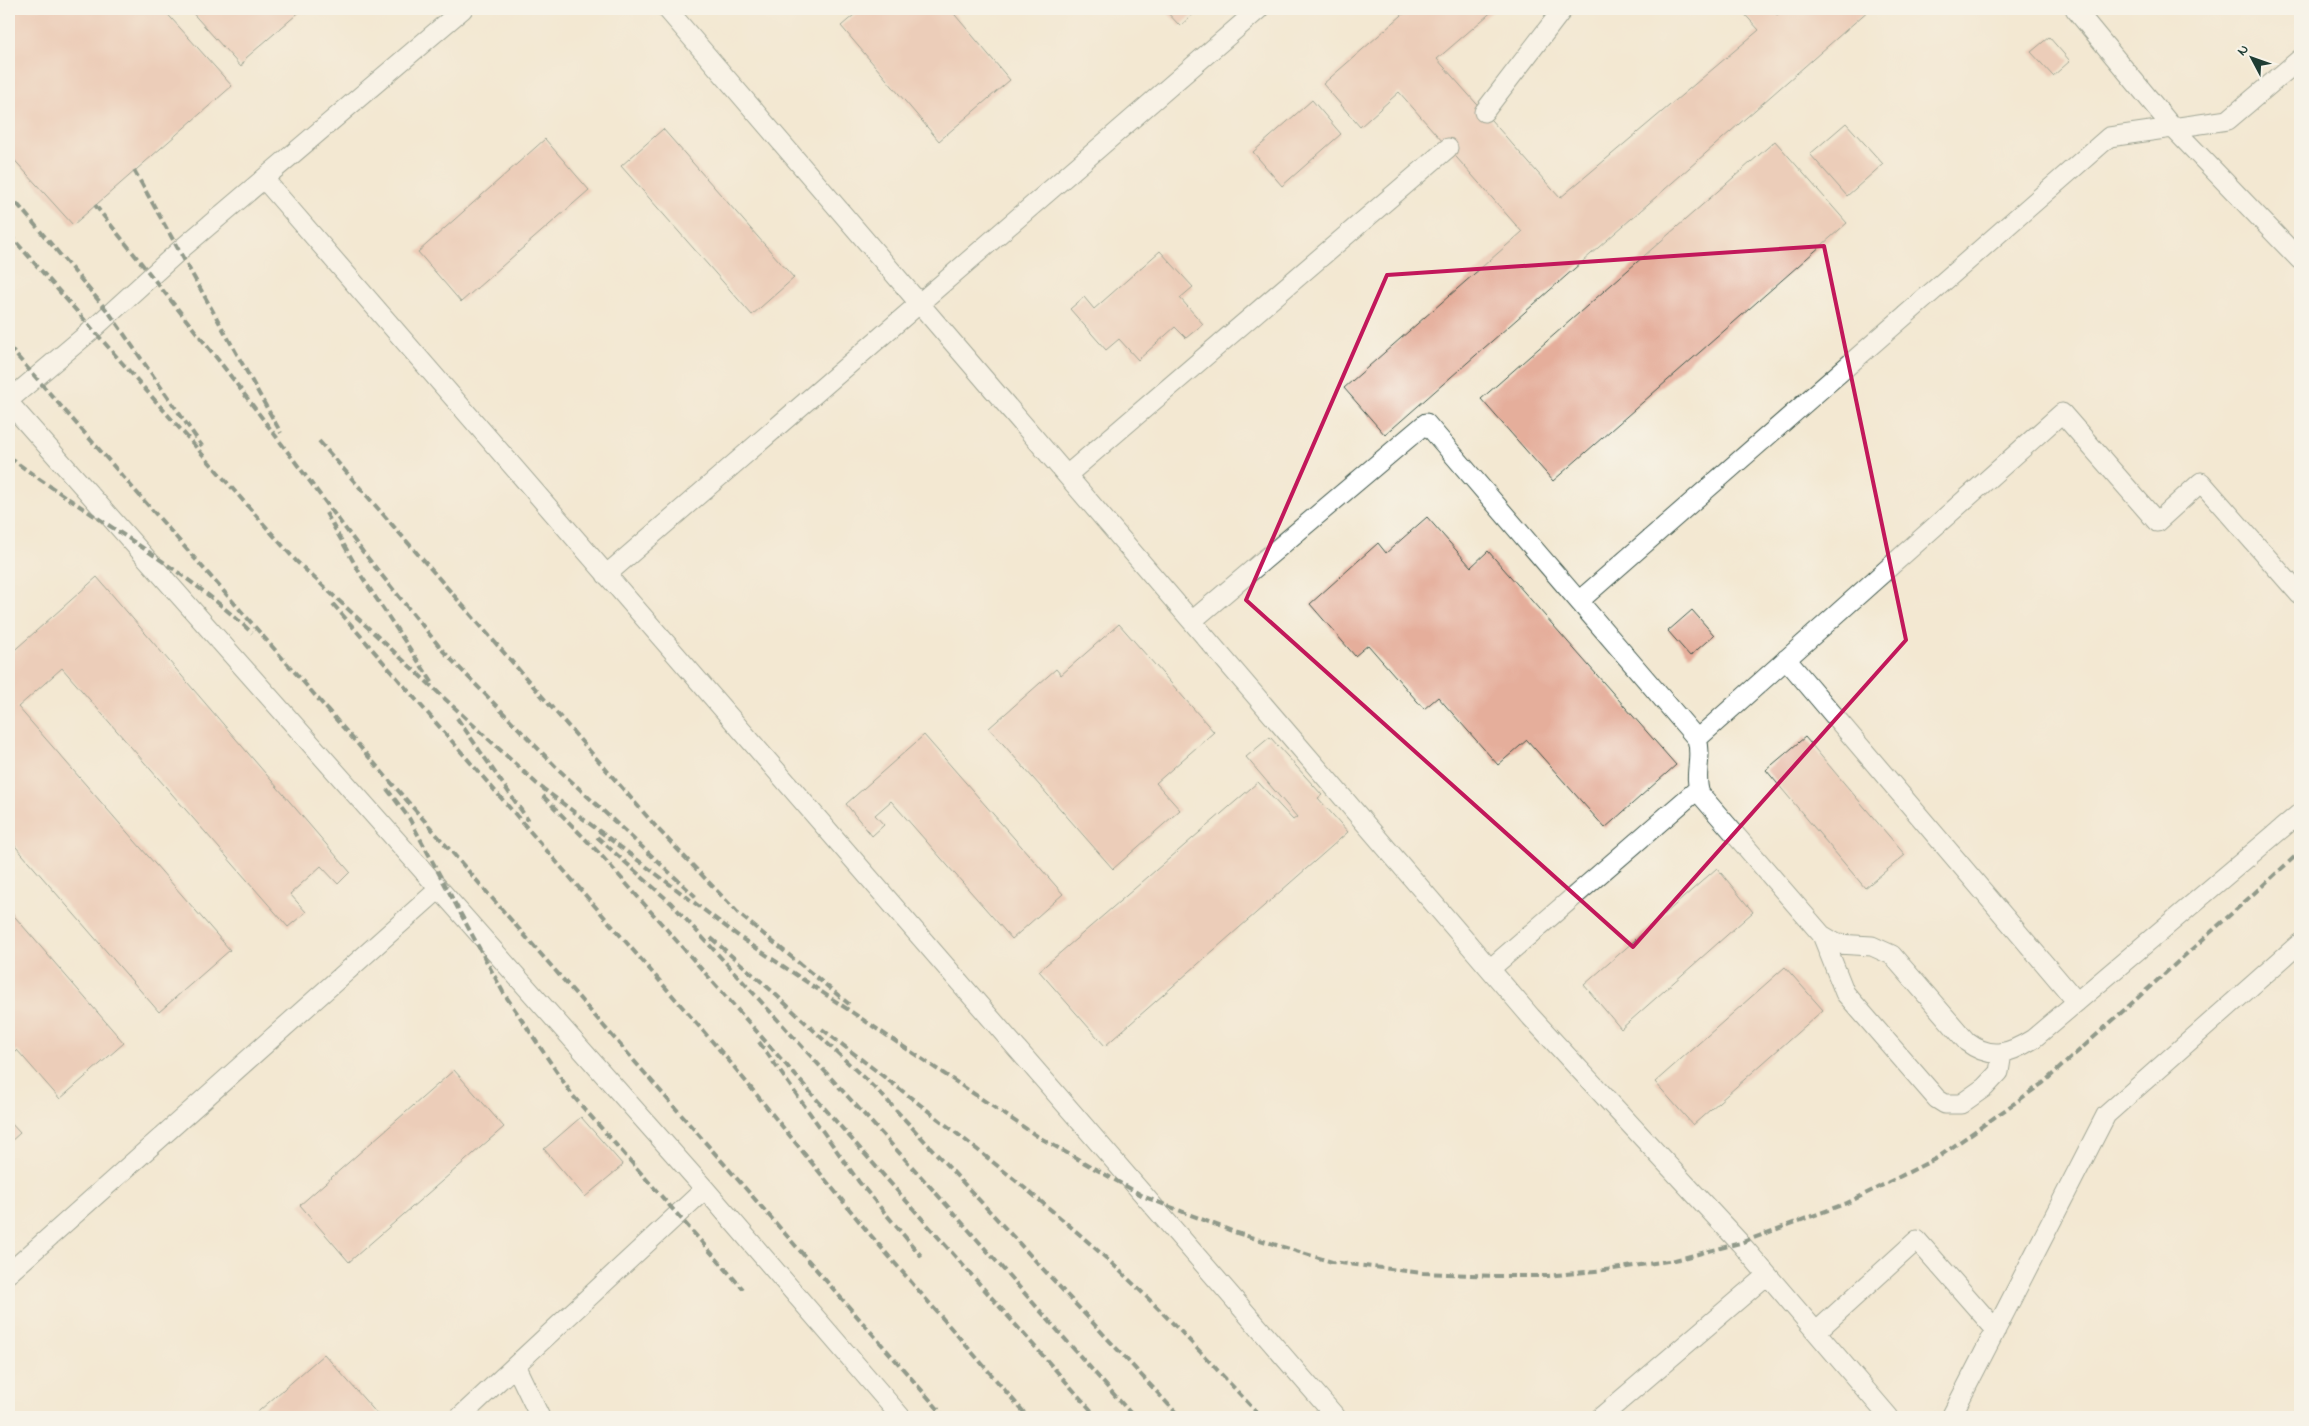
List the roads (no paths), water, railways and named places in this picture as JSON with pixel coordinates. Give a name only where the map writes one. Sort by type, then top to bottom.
[{"type":"lane","points":[[463,9],[264,179],[9,402],[705,1189],[902,1417]]},
{"type":"lane","points":[[668,9],[1531,1017],[1740,1243],[1889,1417]]},
{"type":"lane","points":[[606,574],[1259,9]]},
{"type":"lane","points":[[2075,9],[2173,128],[2300,260]]},
{"type":"lane","points":[[1484,112],[1558,10]]},
{"type":"lane","points":[[1579,601],[2109,137],[2228,120],[2300,59]]},
{"type":"lane","points":[[1067,475],[1448,148]]},
{"type":"lane","points":[[264,179],[1336,1417]]},
{"type":"lane","points":[[1697,739],[2062,413],[2157,522],[2201,482],[2300,595]]},
{"type":"lane","points":[[1192,621],[1426,423],[1697,739],[1701,751],[1696,781],[1700,794],[1822,935],[1837,944],[1872,946],[1892,955],[1967,1042],[1978,1050],[1989,1054],[2002,1054],[2033,1039],[2300,813]]},
{"type":"lane","points":[[1786,658],[2077,1002]]},
{"type":"lane","points":[[1490,969],[1698,789]]},
{"type":"lane","points":[[9,1273],[439,889]]},
{"type":"lane","points":[[1822,935],[1845,993],[1944,1104],[1960,1104],[1985,1087],[1999,1072],[2002,1054]]},
{"type":"lane","points":[[1951,1417],[2106,1115],[2300,943]]},
{"type":"lane","points":[[460,1417],[516,1367],[705,1189]]},
{"type":"lane","points":[[1817,1331],[1917,1240],[1996,1330]]},
{"type":"lane","points":[[1601,1417],[1768,1275]]},
{"type":"lane","points":[[516,1367],[540,1417]]},
{"type":"railway","points":[[134,170],[281,433]]},
{"type":"railway","points":[[9,194],[110,314],[202,446]]},
{"type":"railway","points":[[95,205],[223,366],[363,552],[443,651],[557,768],[696,897]]},
{"type":"railway","points":[[9,234],[296,561],[537,784],[741,938],[1037,1136],[1145,1197],[1237,1233],[1332,1262],[1423,1273],[1496,1276],[1548,1276],[1613,1269],[1675,1260],[1740,1243],[1847,1203],[1937,1158],[2043,1083],[2300,852]]},
{"type":"railway","points":[[9,347],[945,1417]]},
{"type":"railway","points":[[319,441],[658,829],[739,914],[849,1004]]},
{"type":"railway","points":[[9,457],[165,563],[224,608],[252,633]]},
{"type":"railway","points":[[326,513],[362,577],[434,685]]},
{"type":"railway","points":[[333,604],[730,1062],[867,1231],[1028,1417]]},
{"type":"railway","points":[[457,718],[528,820]]},
{"type":"railway","points":[[387,789],[409,818],[503,992],[573,1096],[743,1289]]},
{"type":"railway","points":[[543,796],[600,854],[1097,1417]]},
{"type":"railway","points":[[597,837],[671,903],[935,1192],[1134,1417]]},
{"type":"railway","points":[[711,938],[772,991],[882,1095],[1180,1417]]},
{"type":"railway","points":[[822,1029],[979,1151],[1096,1249],[1169,1319],[1261,1417]]},
{"type":"railway","points":[[759,1042],[859,1182],[922,1257]]}]
